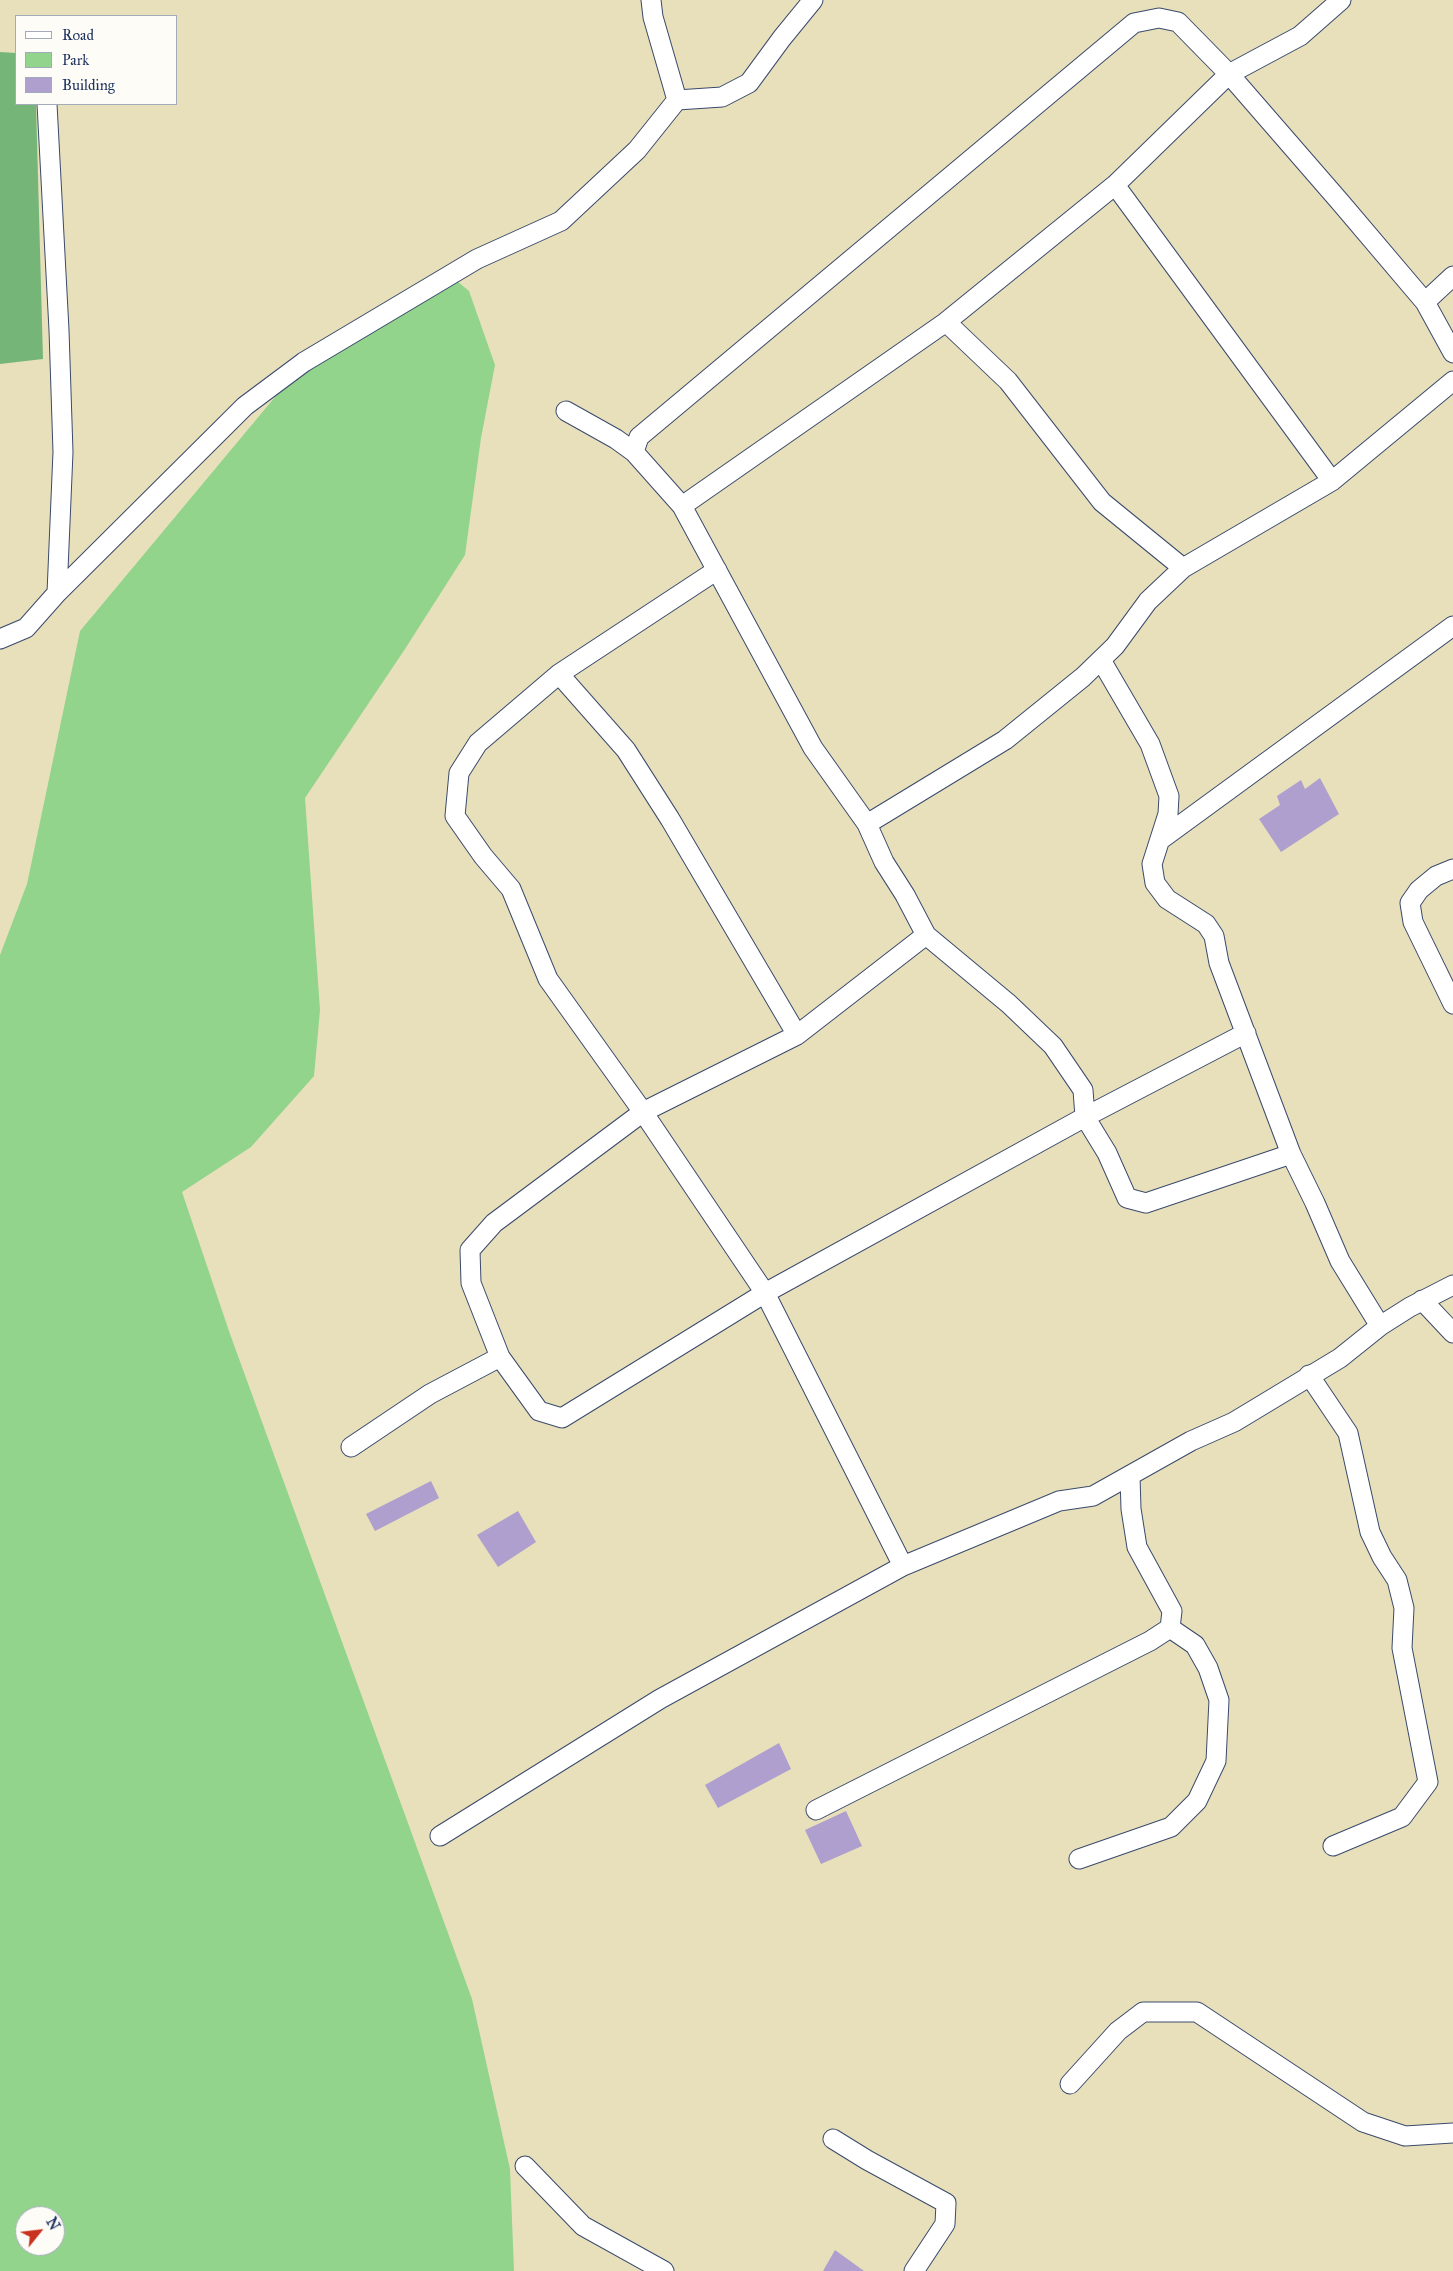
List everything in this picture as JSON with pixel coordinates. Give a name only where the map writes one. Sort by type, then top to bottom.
[{"type":"street","points":[[651,0],[653,16],[677,100]]},
{"type":"street","points":[[0,639],[26,628],[57,593],[245,406],[304,362],[477,259],[561,221],[637,150],[677,100],[722,97],[749,83],[813,0]]},
{"type":"street","points":[[682,506],[946,322],[1115,184],[1229,74],[1300,36],[1341,0]]},
{"type":"street","points":[[634,452],[639,437],[1134,23],[1160,18],[1178,22],[1229,74],[1342,202],[1424,302],[1453,353]]},
{"type":"street","points":[[47,105],[59,330],[63,452],[57,593]]},
{"type":"street","points":[[1115,184],[1332,481]]},
{"type":"street","points":[[1424,302],[1453,276]]},
{"type":"street","points":[[946,322],[1008,381],[1102,502],[1183,568]]},
{"type":"street","points":[[868,824],[1005,740],[1083,677],[1101,660],[1115,646],[1148,601],[1183,568],[1332,481],[1453,381]]},
{"type":"street","points":[[566,411],[616,439],[634,452],[682,506],[813,748],[868,824],[884,862],[905,895],[926,935],[1010,1004],[1053,1046],[1083,1090],[1085,1117],[1107,1153],[1127,1198],[1146,1203],[1291,1154]]},
{"type":"street","points":[[717,570],[559,674],[478,743],[459,773],[455,816],[483,856],[511,889],[548,979],[765,1292],[903,1566]]},
{"type":"street","points":[[1160,840],[1453,626]]},
{"type":"street","points":[[1101,660],[1150,744],[1169,796],[1168,814],[1152,864],[1155,883],[1167,899],[1206,924],[1214,936],[1219,963],[1291,1154],[1315,1203],[1340,1262],[1380,1326]]},
{"type":"street","points":[[559,674],[626,750],[670,819],[797,1035]]},
{"type":"street","points":[[1453,869],[1436,876],[1419,890],[1410,903],[1413,922],[1453,1004]]},
{"type":"street","points":[[926,935],[797,1035],[642,1112],[494,1223],[470,1250],[471,1283],[500,1357],[539,1412],[562,1418],[765,1292],[1085,1117],[1246,1033]]},
{"type":"street","points":[[440,1836],[660,1699],[903,1566],[1058,1501],[1093,1496],[1191,1441],[1234,1422],[1340,1358],[1380,1326],[1422,1300],[1453,1285]]},
{"type":"street","points":[[1422,1300],[1453,1333]]},
{"type":"street","points":[[351,1447],[430,1394],[500,1357]]},
{"type":"street","points":[[1309,1375],[1348,1433],[1370,1532],[1382,1557],[1397,1580],[1404,1608],[1402,1648],[1428,1782],[1402,1817],[1333,1846]]},
{"type":"street","points":[[816,1810],[1150,1642],[1170,1628],[1172,1611],[1137,1547],[1131,1509],[1130,1476]]},
{"type":"street","points":[[1079,1859],[1171,1827],[1197,1802],[1216,1760],[1219,1700],[1208,1668],[1195,1645],[1170,1628]]},
{"type":"street","points":[[1070,2084],[1118,2031],[1144,2012],[1197,2012],[1363,2122],[1405,2136],[1453,2133]]},
{"type":"street","points":[[833,2139],[867,2160],[946,2203],[945,2224],[914,2271]]},
{"type":"street","points":[[525,2166],[583,2226],[664,2271]]},
{"type":"green space","points":[[0,52],[15,53],[15,105],[36,105],[43,359],[0,364]]},
{"type":"green space","points":[[451,276],[469,291],[495,365],[481,438],[465,555],[405,649],[305,798],[320,1010],[314,1076],[251,1147],[182,1192],[230,1334],[472,1999],[510,2169],[514,2271],[0,2271],[0,955],[27,884],[80,631],[295,373]]},
{"type":"building","points":[[1320,778],[1339,814],[1281,852],[1259,819],[1280,805],[1277,796],[1301,780],[1305,789]]},
{"type":"building","points":[[431,1481],[439,1498],[375,1531],[366,1514]]},
{"type":"building","points":[[518,1511],[536,1542],[498,1567],[477,1535]]},
{"type":"building","points":[[779,1743],[791,1769],[718,1808],[705,1785]]},
{"type":"building","points":[[846,1811],[862,1846],[821,1864],[805,1830]]},
{"type":"building","points":[[835,2250],[864,2271],[823,2271]]}]
